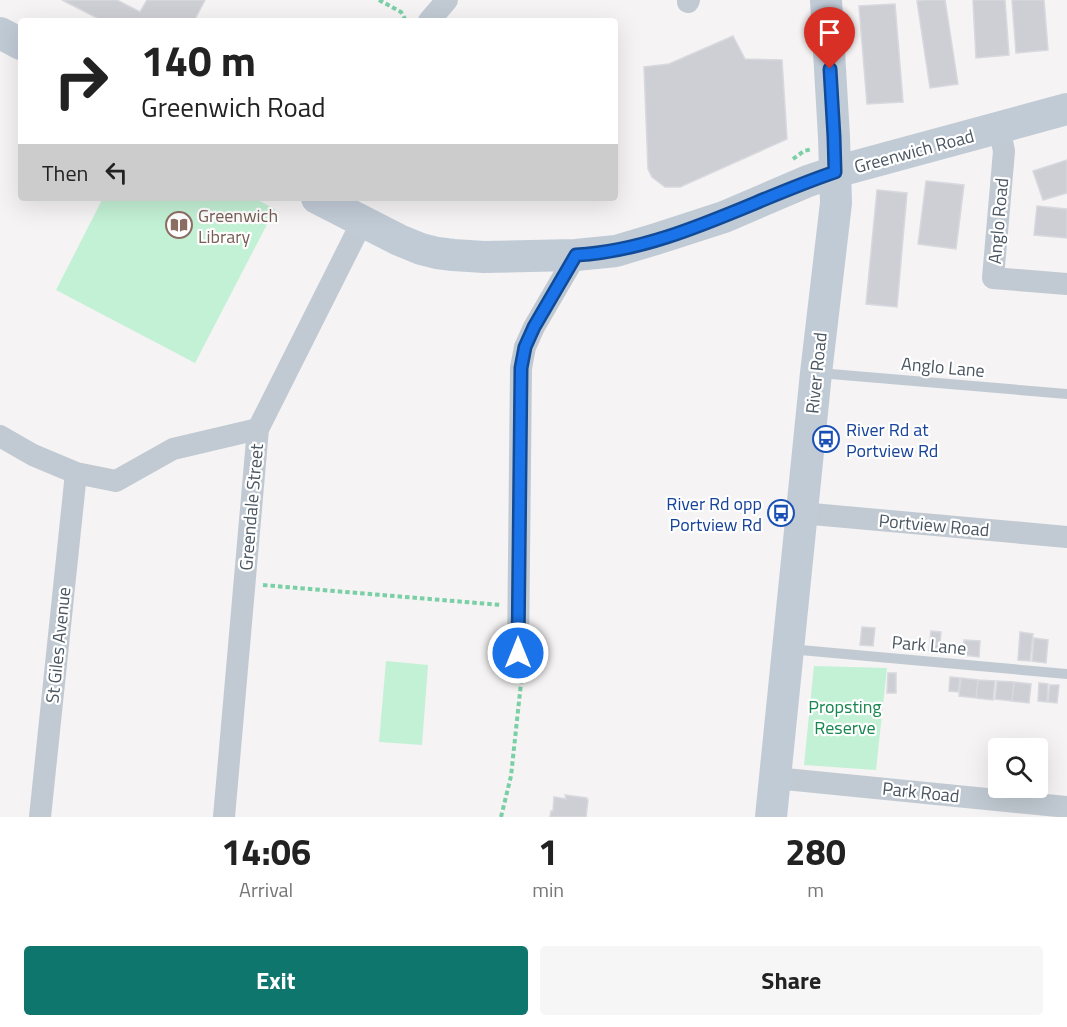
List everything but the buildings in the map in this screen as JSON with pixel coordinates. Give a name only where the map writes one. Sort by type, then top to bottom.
[{"type":"main road","name":"River Road","points":[[771,817],[801,513],[835,212],[834,137],[826,0]]},
{"type":"main road","points":[[0,33],[18,42]]},
{"type":"main road","name":"Greenwich Road","points":[[323,201],[399,240],[421,249],[453,255],[484,257],[576,255],[616,251],[724,217],[835,172],[1067,109]]},
{"type":"street","points":[[432,18],[447,0]]},
{"type":"street","name":"Anglo Road","points":[[999,127],[1004,151],[993,278],[1067,284]]},
{"type":"street","name":"Greendale Street","points":[[224,817],[258,429],[362,222]]},
{"type":"street","points":[[518,653],[521,368],[525,347],[534,327],[576,255]]},
{"type":"street","points":[[0,436],[76,473],[116,481],[173,449],[258,429]]},
{"type":"street","name":"St Giles Avenue","points":[[40,817],[76,473]]},
{"type":"street","name":"Portview Road","points":[[801,513],[1067,537]]},
{"type":"street","name":"Park Road","points":[[775,778],[1067,807]]},
{"type":"lane","name":"Anglo Lane","points":[[816,373],[1067,394]]},
{"type":"lane","name":"Park Lane","points":[[788,649],[1067,674]]},
{"type":"path","points":[[379,0],[401,12],[404,18]]},
{"type":"path","points":[[245,584],[518,607]]},
{"type":"path","points":[[501,817],[511,776],[520,683],[518,653]]},
{"type":"green space","points":[[101,201],[260,201],[275,209],[195,363],[56,290]]},
{"type":"green space","points":[[386,661],[428,665],[422,745],[379,742]]},
{"type":"green space","name":"Propsting Reserve","points":[[814,666],[887,668],[876,770],[804,765]]},
{"type":"place","name":"Greenwich Library","points":[[179,225]]},
{"type":"place","name":"River Rd at Portview Rd","points":[[826,439]]},
{"type":"place","name":"River Rd opp Portview Rd","points":[[781,513]]},
{"type":"route","points":[[518,653],[521,368],[525,347],[534,327],[576,255],[616,251],[656,239],[724,217],[835,172],[830,69]]}]
